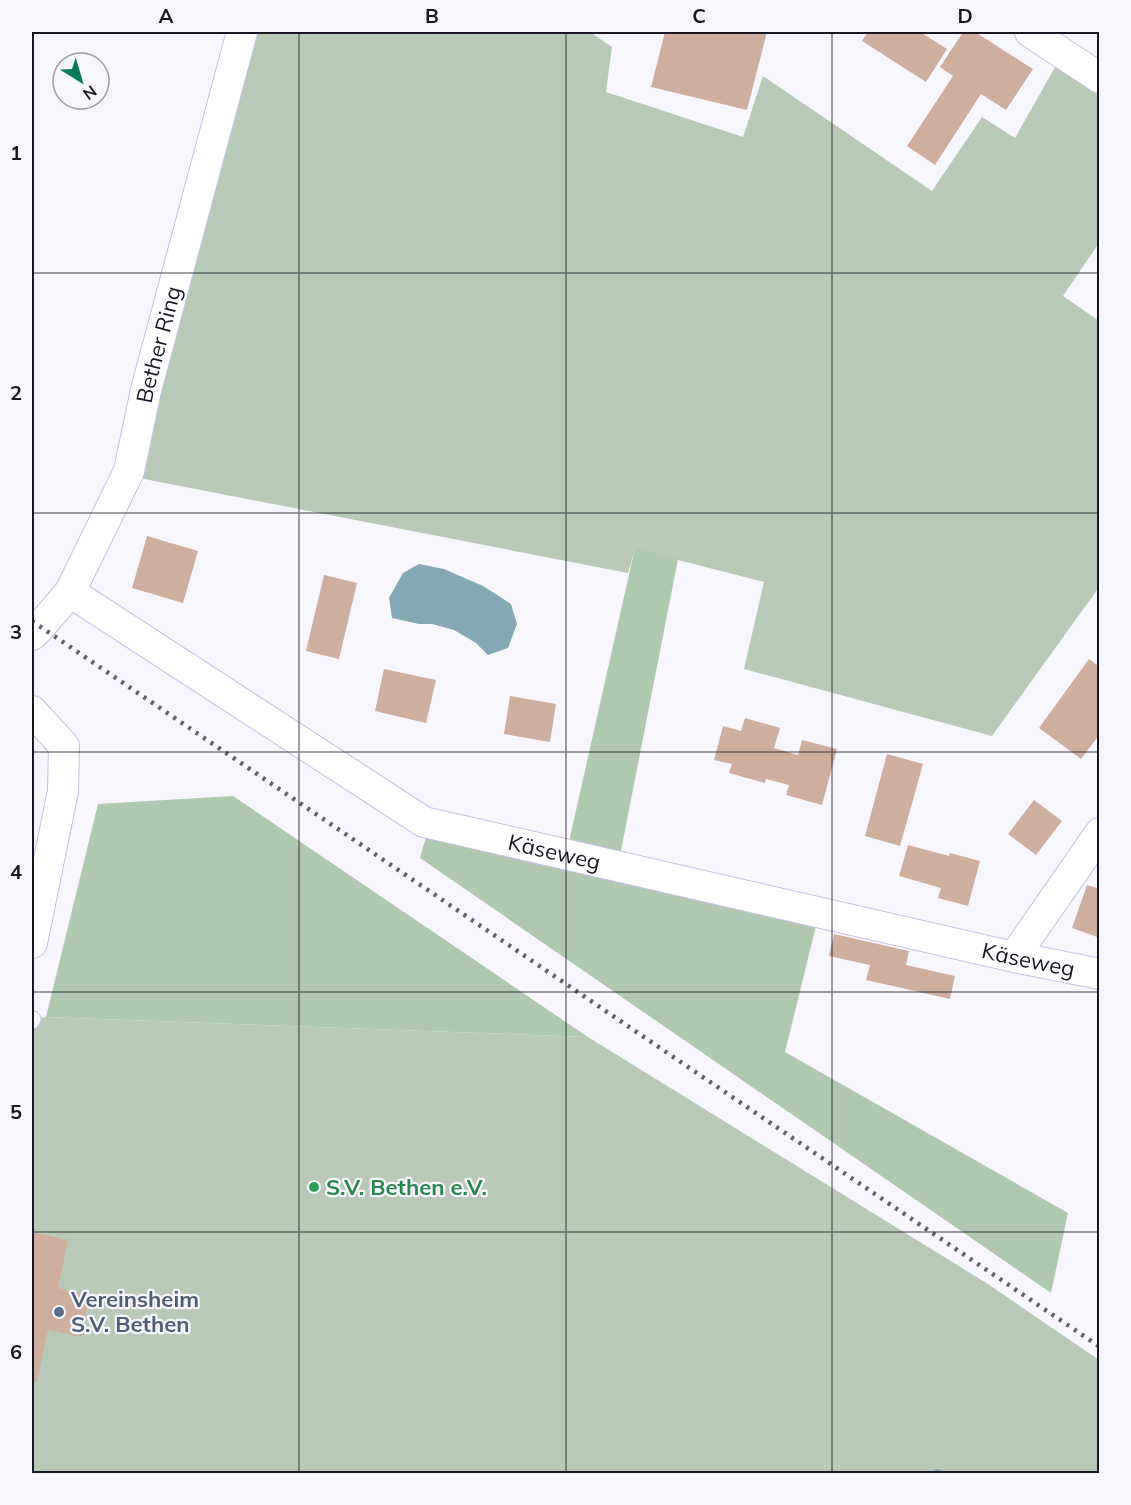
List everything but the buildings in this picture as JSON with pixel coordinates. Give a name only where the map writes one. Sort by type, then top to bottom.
[{"type":"street","name":"Bether Ring","points":[[32,635],[70,592],[129,471],[146,390],[242,32]]},
{"type":"street","points":[[1030,32],[1100,78]]},
{"type":"street","name":"Käseweg","points":[[70,592],[424,822],[1014,957],[1100,974]]},
{"type":"street","points":[[32,711],[64,746],[63,791],[32,943]]},
{"type":"street","points":[[1014,957],[1100,832]]},
{"type":"green space","points":[[253,32],[590,32],[612,47],[606,92],[743,137],[763,76],[932,191],[982,117],[1015,138],[1059,60],[1099,88],[1099,243],[1063,296],[1099,321],[1099,591],[1097,590],[992,736],[744,669],[764,582],[635,549],[628,573],[134,477]]},
{"type":"green space","points":[[635,548],[678,559],[620,856],[568,846]]},
{"type":"green space","points":[[233,796],[588,1037],[46,1017],[98,804]]},
{"type":"green space","points":[[426,837],[816,926],[785,1052],[1068,1213],[1051,1293],[420,858]]},
{"type":"green space","points":[[46,1017],[588,1037],[988,1284],[1099,1360],[1099,1473],[32,1474],[32,1027],[33,1019]]},
{"type":"water","points":[[419,564],[444,569],[483,586],[511,604],[517,624],[508,648],[488,655],[476,643],[454,630],[392,618],[389,598],[403,573]]},
{"type":"railway","points":[[32,621],[1100,1347]]},
{"type":"place","name":"S.V. Bethen e.V.","points":[[314,1187]]},
{"type":"place","name":"Vereinsheim S.V. Bethen","points":[[59,1312]]}]
